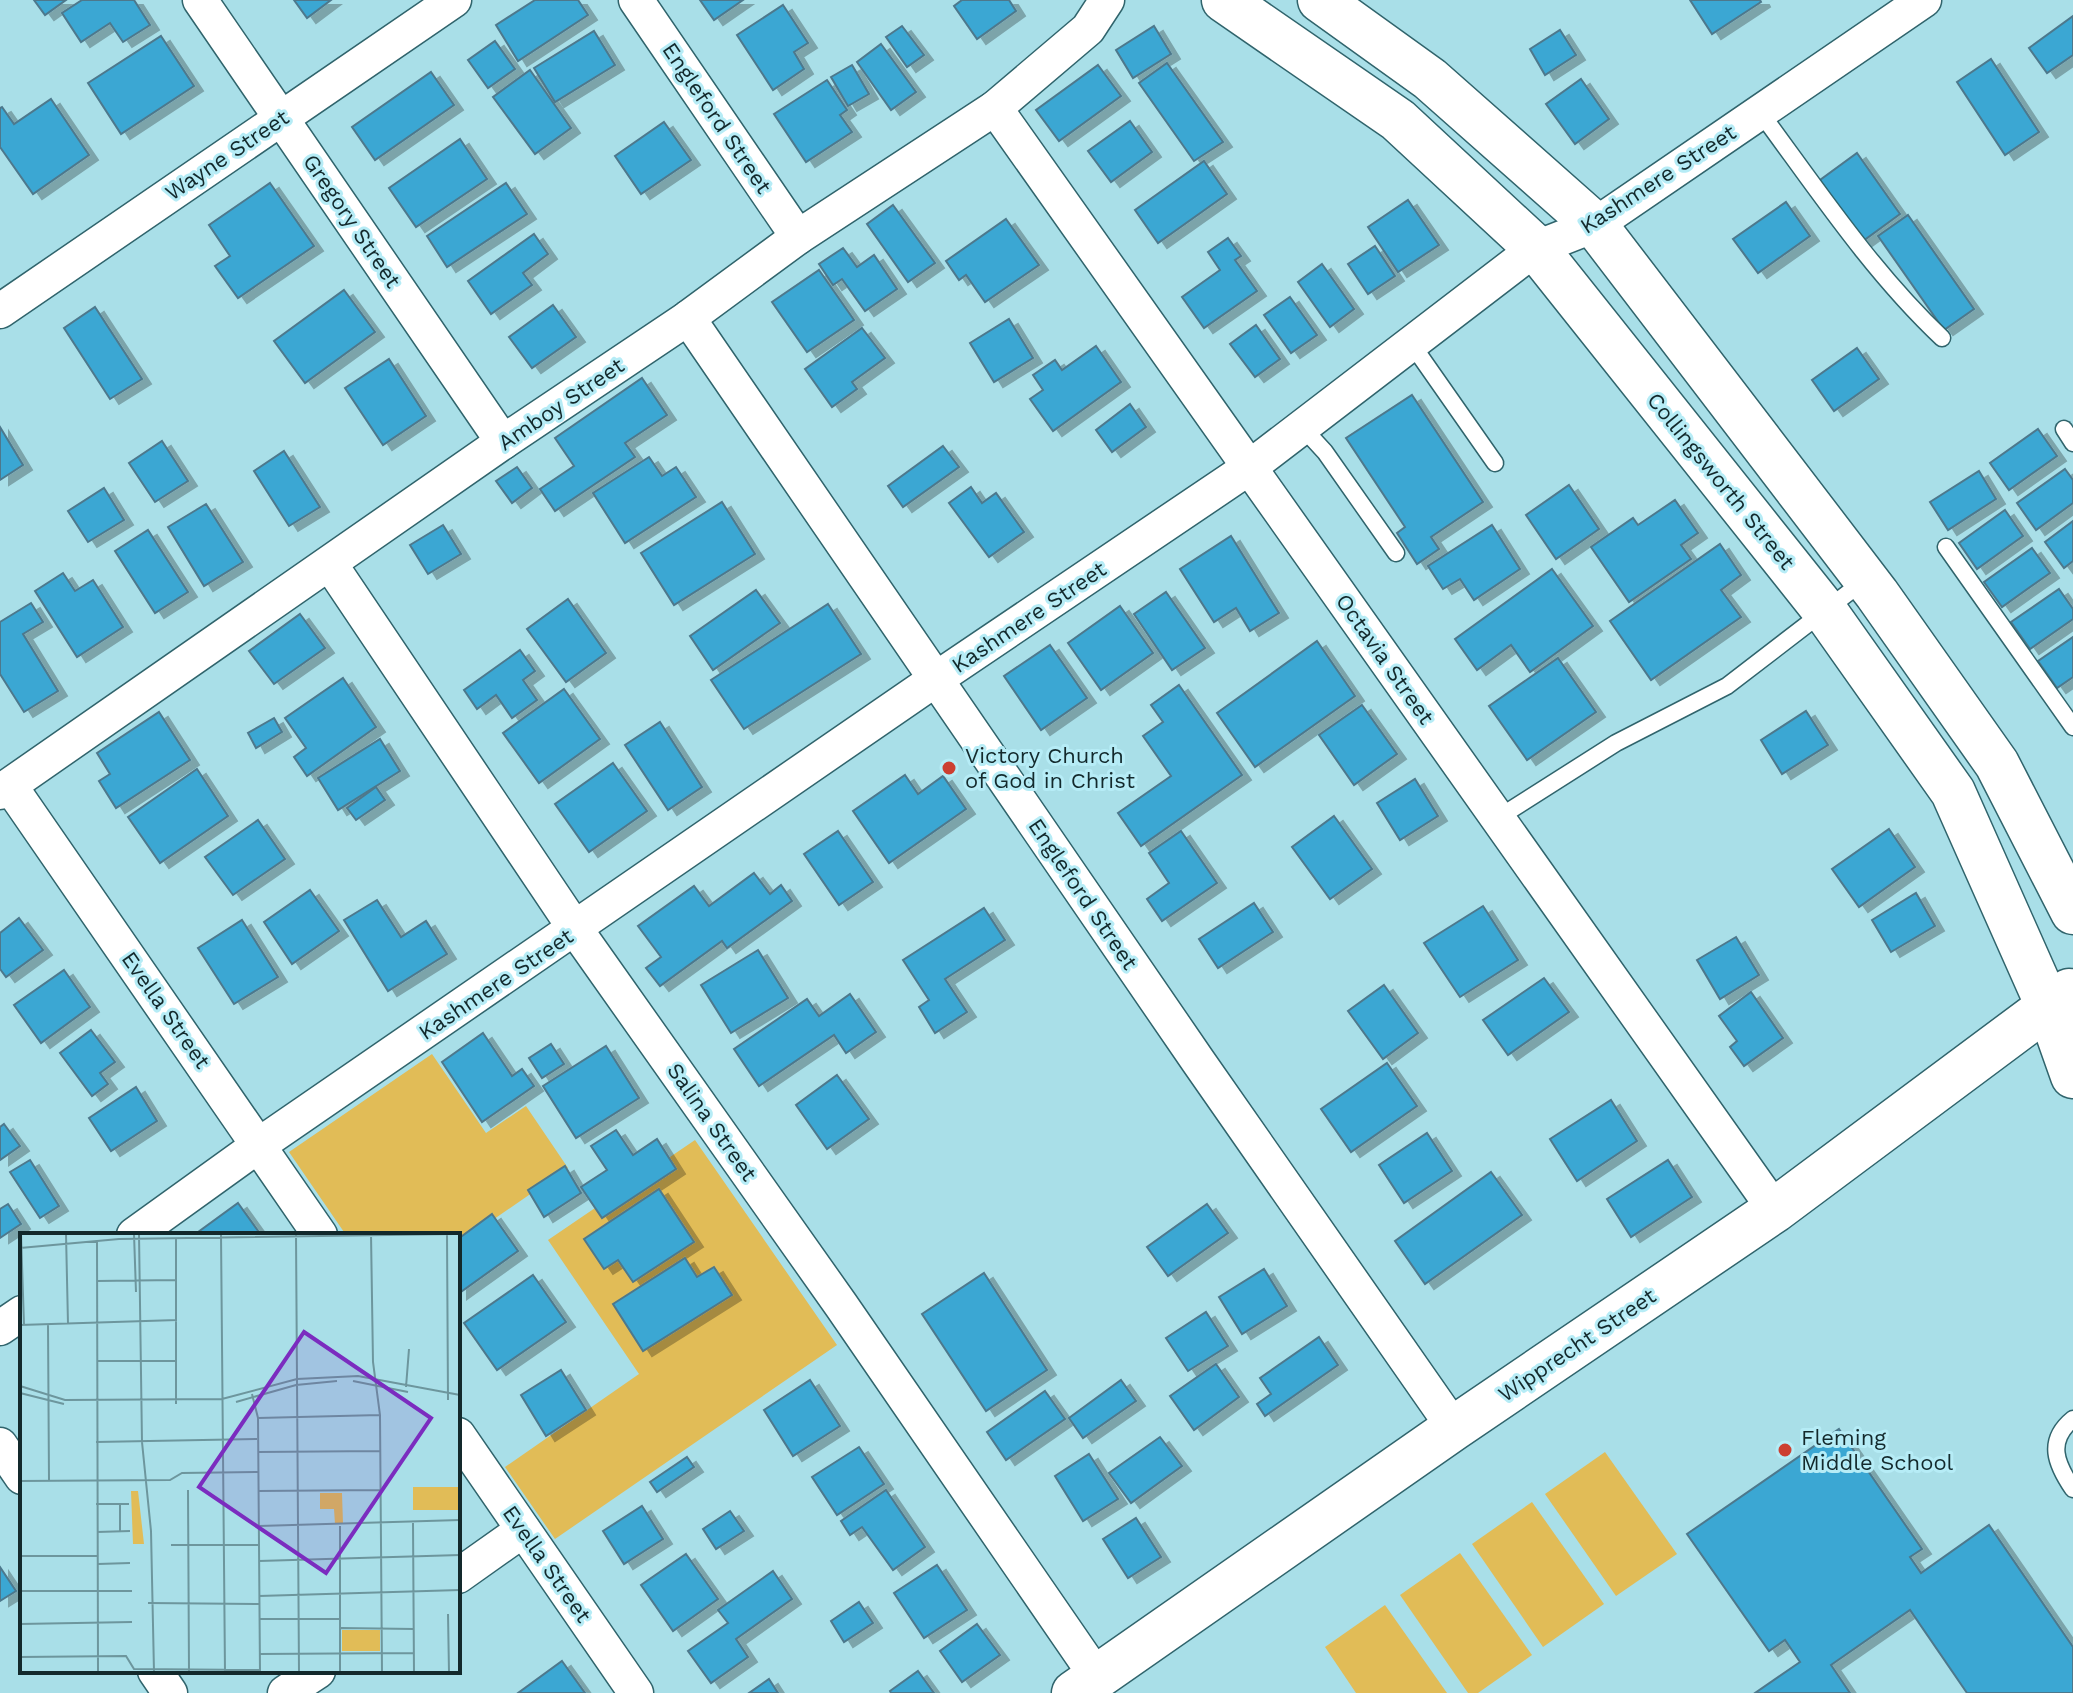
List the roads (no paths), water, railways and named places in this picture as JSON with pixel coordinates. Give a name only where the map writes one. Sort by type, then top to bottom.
[{"type":"main road","name":"Collingsworth Street","points":[[1224,0],[1398,120],[1536,248],[1825,611],[1953,792],[2061,998],[2073,1076]]},
{"type":"main road","points":[[1320,0],[1430,79],[1595,225],[1866,579],[1997,764],[2073,912]]},
{"type":"main road","name":"Wipprecht Street","points":[[1085,1685],[1454,1428],[1775,1210],[2061,998]]},
{"type":"street","name":"Gregory Street","points":[[200,0],[503,442]]},
{"type":"street","name":"Wayne Street","points":[[0,311],[454,0]]},
{"type":"street","name":"Engleford Street","points":[[636,0],[798,237]]},
{"type":"street","name":"Amboy Street","points":[[5,789],[503,442],[688,318],[798,237],[995,108],[1088,29],[1107,0]]},
{"type":"street","name":"Kashmere Street","points":[[137,1233],[259,1145],[576,930],[936,679],[1250,467],[1536,248],[1595,225],[1924,0]]},
{"type":"street","name":"Octavia Street","points":[[995,108],[1775,1210]]},
{"type":"street","name":"Engleford Street","points":[[688,318],[1454,1428]]},
{"type":"street","name":"Salina Street","points":[[330,564],[576,930],[841,1305],[1085,1685]]},
{"type":"street","name":"Evella Street","points":[[5,789],[319,1233]]},
{"type":"street","points":[[0,1328],[20,1314]]},
{"type":"street","name":"Evella Street","points":[[460,1438],[636,1693]]},
{"type":"street","points":[[0,1445],[20,1474]]},
{"type":"street","points":[[460,1575],[523,1530]]},
{"type":"street","points":[[156,1673],[170,1693]]},
{"type":"street","points":[[285,1693],[315,1673]]},
{"type":"lane","points":[[1760,112],[1851,233],[1917,314],[1942,338]]},
{"type":"lane","points":[[1411,343],[1495,463]]},
{"type":"lane","points":[[1302,427],[1325,452],[1396,553]]},
{"type":"lane","points":[[1946,547],[2073,727]]},
{"type":"lane","points":[[1498,818],[1616,743],[1727,686],[1866,579]]},
{"type":"lane","points":[[2073,1419],[2063,1426],[2056,1460],[2073,1489]]},
{"type":"place","name":"Victory Church of God in Christ","points":[[949,768]]},
{"type":"place","name":"Fleming Middle School","points":[[1785,1450]]}]
